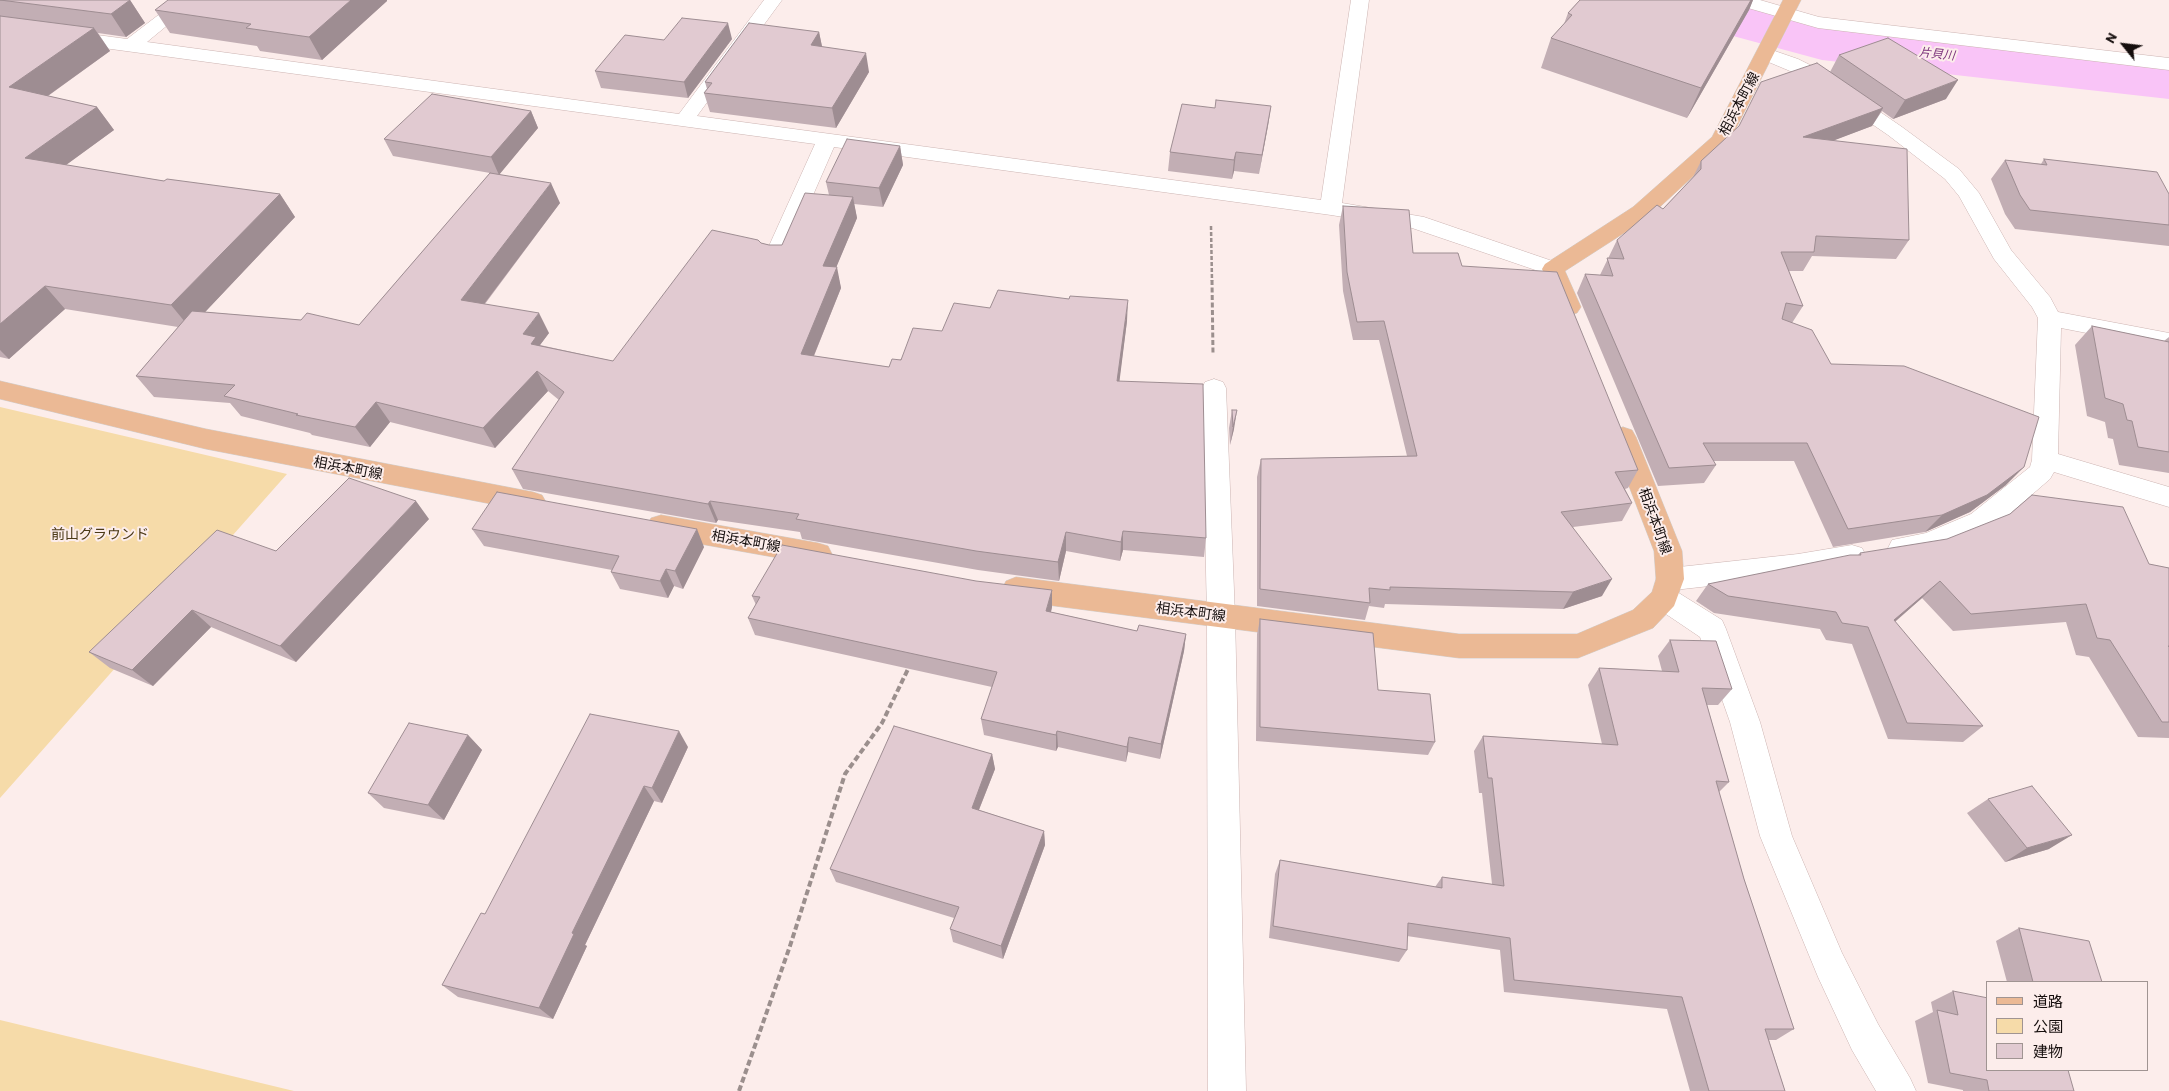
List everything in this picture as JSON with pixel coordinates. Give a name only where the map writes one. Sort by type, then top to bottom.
[{"type":"main road","name":"相浜本町線","points":[[1553,269],[1641,212],[1721,140],[1770,47],[1787,10]]},
{"type":"main road","points":[[1553,269],[1581,333]]},
{"type":"main road","name":"相浜本町線","points":[[0,390],[206,440],[561,507]]},
{"type":"main road","name":"相浜本町線","points":[[988,585],[1459,646],[1578,646],[1643,619],[1667,589],[1668,551],[1614,415]]},
{"type":"main road","name":"相浜本町線","points":[[639,522],[840,558]]},
{"type":"street","points":[[130,46],[189,0]]},
{"type":"street","points":[[684,120],[773,0]]},
{"type":"street","points":[[1331,208],[1360,0]]},
{"type":"street","points":[[1740,0],[1787,10],[1818,22],[2169,64]]},
{"type":"street","points":[[0,28],[1331,208],[1416,222],[1553,269]]},
{"type":"street","points":[[1667,589],[1929,544],[1981,522],[2030,483],[2041,472],[2045,460],[2050,318],[2042,303],[2002,254],[1968,193],[1952,174],[1895,130],[1808,72],[1791,63],[1770,47]]},
{"type":"street","points":[[775,257],[827,140]]},
{"type":"street","points":[[2050,318],[2169,341]]},
{"type":"street","points":[[1214,388],[1221,616],[1227,1091]]},
{"type":"street","points":[[2045,460],[2169,497]]},
{"type":"street","points":[[1667,589],[1712,629],[1744,722],[1776,836],[1830,964],[1865,1037],[1897,1091]]},
{"type":"path","points":[[1210,193],[1214,388]]},
{"type":"path","points":[[739,1091],[790,946],[846,774],[882,724],[912,660]]},
{"type":"green space","name":"前山グラウンド","points":[[0,407],[287,474],[0,798]]},
{"type":"green space","points":[[0,1020],[294,1091],[0,1091]]},
{"type":"building","points":[[0,0],[130,0],[111,14]]},
{"type":"building","points":[[168,0],[351,0],[309,37],[246,28],[251,24],[155,10]]},
{"type":"building","points":[[1580,0],[1751,0],[1701,88],[1551,38],[1572,15],[1568,13]]},
{"type":"building","points":[[0,16],[94,28],[9,87],[97,107],[25,158],[164,181],[167,179],[280,194],[171,305],[45,286],[0,324]]},
{"type":"building","points":[[682,18],[728,23],[684,82],[595,71],[625,35],[664,40]]},
{"type":"building","points":[[749,23],[819,32],[811,45],[866,53],[832,108],[704,93],[712,83],[705,82]]},
{"type":"building","points":[[1888,38],[1958,80],[1905,100],[1839,55]]},
{"type":"building","points":[[1817,63],[1883,108],[1803,137],[1907,149],[1909,240],[1816,236],[1814,252],[1781,252],[1803,306],[1786,303],[1782,319],[1812,330],[1831,364],[1904,366],[2039,417],[2024,467],[1987,495],[1942,515],[1848,529],[1807,443],[1703,443],[1716,465],[1669,468],[1585,274],[1613,276],[1607,258],[1624,259],[1617,240],[1657,205],[1663,209],[1701,169],[1701,161],[1739,126],[1761,82]]},
{"type":"building","points":[[432,94],[531,111],[491,157],[384,139]]},
{"type":"building","points":[[1216,100],[1271,106],[1262,155],[1236,152],[1234,160],[1170,152],[1182,104],[1215,108]]},
{"type":"building","points":[[847,139],[900,146],[879,188],[826,182]]},
{"type":"building","points":[[2044,159],[2157,172],[2169,194],[2169,225],[2030,210],[2020,195],[2005,160],[2047,165]]},
{"type":"building","points":[[490,173],[551,183],[461,300],[539,313],[523,334],[536,337],[531,344],[613,361],[712,230],[758,240],[769,245],[782,245],[805,193],[853,197],[823,266],[837,267],[801,354],[889,367],[892,359],[901,360],[913,328],[942,331],[954,303],[990,308],[998,290],[1069,299],[1070,296],[1128,300],[1117,381],[1203,384],[1206,538],[1123,531],[1121,542],[1066,532],[1058,562],[976,551],[796,519],[799,514],[710,501],[708,504],[512,469],[564,392],[537,371],[483,428],[376,402],[355,427],[296,415],[298,414],[224,396],[235,385],[136,376],[192,311],[301,320],[307,313],[359,325]]},
{"type":"building","points":[[1343,206],[1409,210],[1413,253],[1458,253],[1462,266],[1557,272],[1638,470],[1615,472],[1632,503],[1561,512],[1612,579],[1573,592],[1390,587],[1390,590],[1369,588],[1370,603],[1260,589],[1261,459],[1417,456],[1384,321],[1357,322],[1347,272]]},
{"type":"building","points":[[2092,326],[2169,342],[2169,452],[2138,447],[2132,421],[2127,420],[2123,404],[2105,398]]},
{"type":"building","points":[[1232,410],[1237,410],[1233,427]]},
{"type":"building","points":[[349,478],[416,501],[280,646],[192,610],[132,670],[89,652],[217,530],[276,551]]},
{"type":"building","points":[[497,492],[697,529],[675,571],[666,569],[660,581],[611,572],[619,556],[472,529]]},
{"type":"building","points":[[2032,495],[2123,507],[2149,564],[2169,568],[2169,722],[2162,722],[2110,640],[2097,638],[2086,604],[1971,614],[1940,581],[1894,620],[1983,726],[1907,723],[1868,627],[1842,623],[1836,612],[1728,596],[1708,584],[1850,555],[1861,555],[1860,553],[1947,539],[2010,514]]},
{"type":"building","points":[[782,545],[976,581],[1052,590],[1046,611],[1137,631],[1139,625],[1186,634],[1161,744],[1129,737],[1127,747],[1057,731],[1056,735],[981,719],[997,672],[748,618],[760,597],[752,596]]},
{"type":"building","points":[[1260,619],[1373,633],[1378,690],[1430,694],[1435,742],[1260,727]]},
{"type":"building","points":[[1670,640],[1716,641],[1732,689],[1702,688],[1729,782],[1716,781],[1744,879],[1794,1029],[1765,1029],[1785,1091],[1709,1091],[1682,997],[1514,980],[1510,938],[1408,923],[1407,950],[1273,926],[1280,860],[1442,888],[1442,877],[1504,886],[1492,778],[1488,778],[1483,736],[1618,745],[1599,668],[1679,672]]},
{"type":"building","points":[[590,714],[679,731],[652,788],[644,786],[572,933],[574,934],[539,1008],[442,985],[481,913],[485,914]]},
{"type":"building","points":[[409,723],[468,735],[428,805],[368,793]]},
{"type":"building","points":[[894,726],[992,754],[972,808],[1044,831],[1001,946],[950,929],[959,907],[830,869]]},
{"type":"building","points":[[2032,786],[2072,835],[2027,848],[1988,799]]},
{"type":"building","points":[[2019,928],[2089,941],[2102,981],[2033,981]]},
{"type":"building","points":[[1953,991],[1986,998],[1986,1071],[2068,1071],[2074,1091],[1989,1091],[1987,1080],[1950,1073],[1937,1010],[1958,1015]]},
{"type":"waterway","name":"片貝川","points":[[1681,0],[1717,13],[1822,41],[2169,80]]}]
